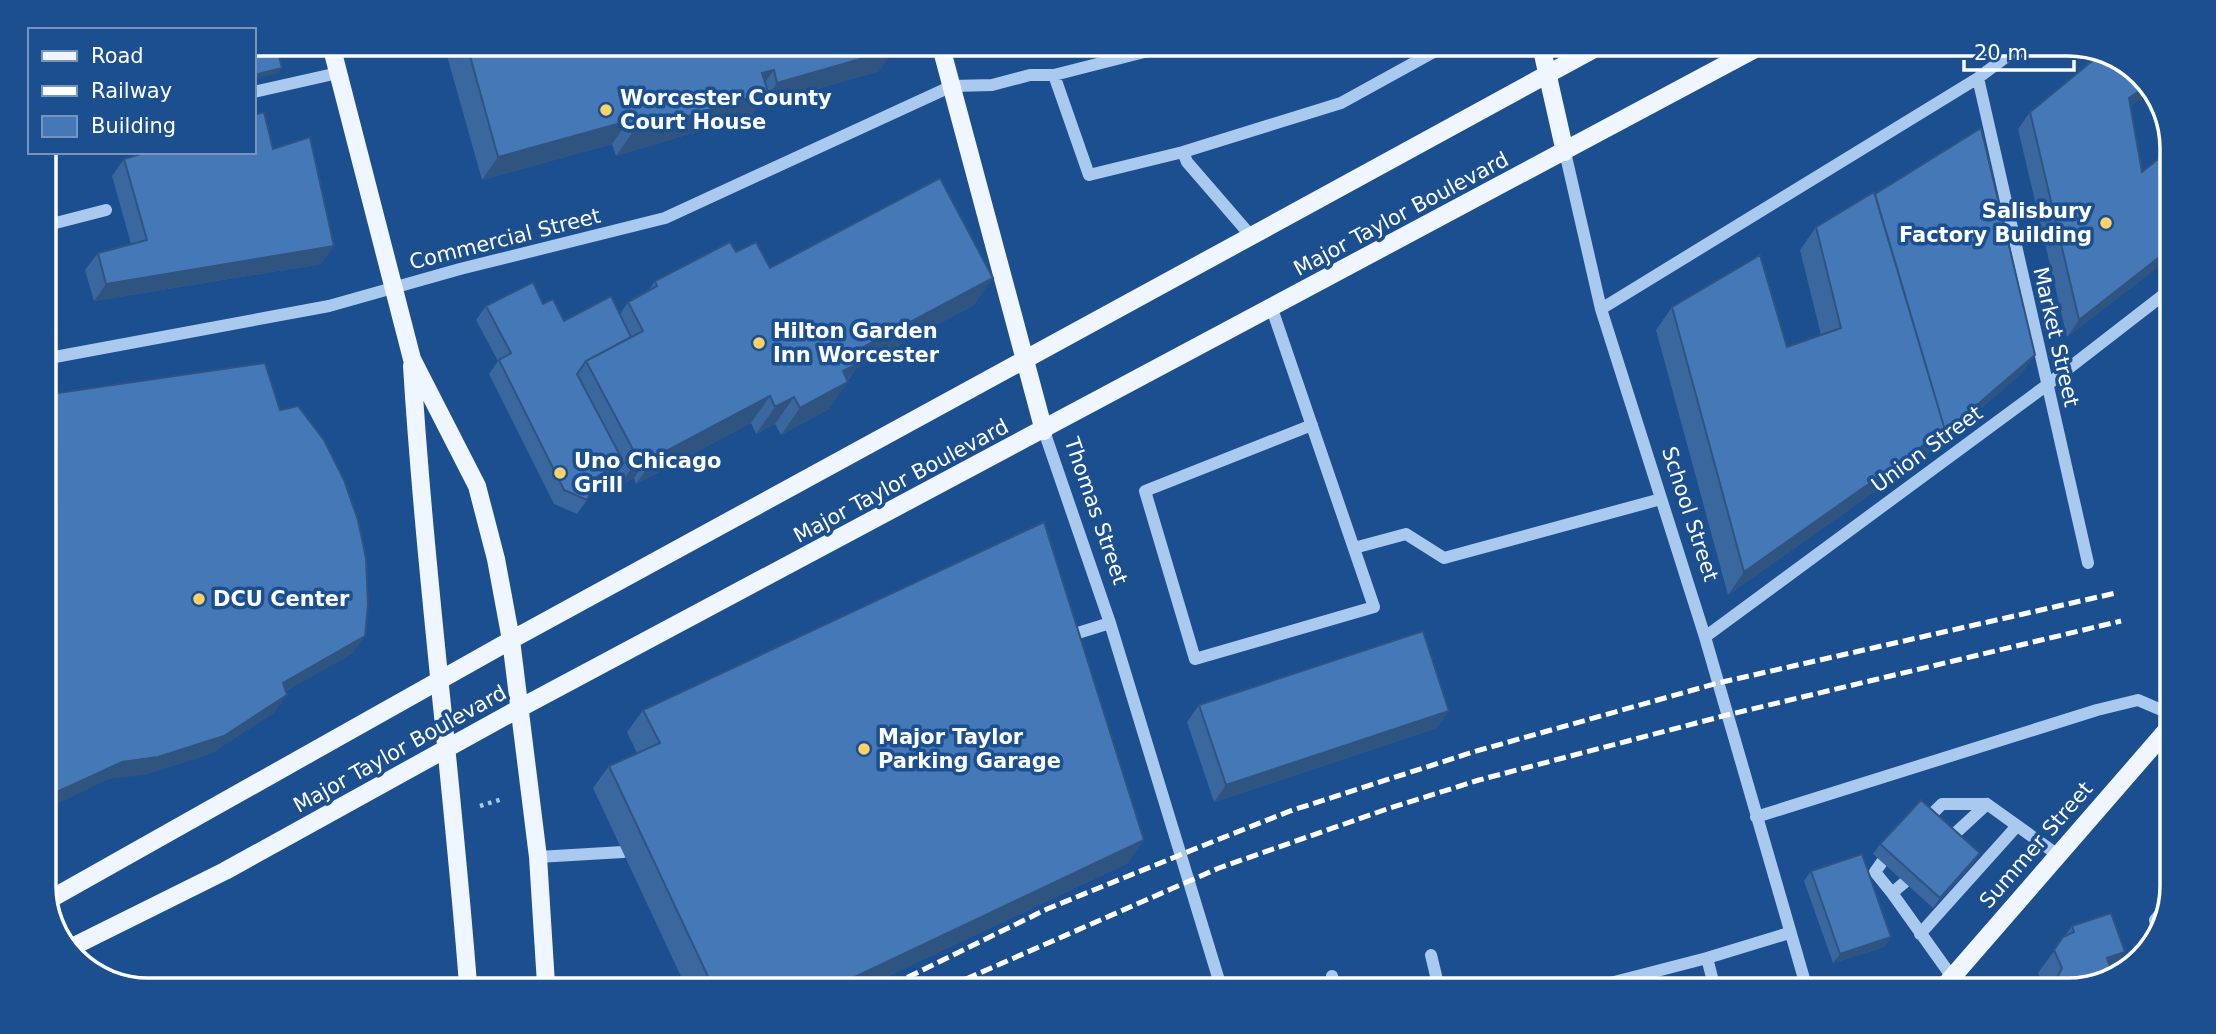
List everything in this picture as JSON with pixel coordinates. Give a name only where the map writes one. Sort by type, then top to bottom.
[{"type":"main road","points":[[334,56],[412,359],[477,486],[496,559],[511,640],[538,857],[546,978]]},
{"type":"main road","name":"Thomas Street","points":[[944,56],[1044,431]]},
{"type":"main road","name":"School Street","points":[[1544,56],[1565,152]]},
{"type":"main road","name":"Major Taylor Boulevard","points":[[57,896],[511,640],[1581,56]]},
{"type":"main road","name":"Major Taylor Boulevard","points":[[78,945],[225,871],[520,708],[1044,431],[1742,56]]},
{"type":"main road","points":[[412,359],[420,492],[467,978]]},
{"type":"main road","name":"Summer Street","points":[[1950,978],[2160,738]]},
{"type":"street","points":[[952,86],[992,85],[1030,75],[1054,75],[1129,56]]},
{"type":"street","points":[[1054,75],[1089,175],[1183,152],[1341,103],[1426,56]]},
{"type":"street","points":[[1601,309],[1978,78],[2007,56]]},
{"type":"street","points":[[256,92],[338,73]]},
{"type":"street","name":"Market Street","points":[[1978,78],[2088,563]]},
{"type":"street","name":"Commercial Street","points":[[56,357],[329,306],[665,218],[952,86]]},
{"type":"street","points":[[1183,152],[1187,162],[1251,236]]},
{"type":"street","name":"School Street","points":[[1565,152],[1601,309],[1705,637],[1803,978]]},
{"type":"street","points":[[56,223],[106,210]]},
{"type":"street","name":"Union Street","points":[[1705,637],[2047,385],[2160,298]]},
{"type":"street","points":[[1272,309],[1312,425],[1374,607],[1195,659],[1144,491],[1312,425]]},
{"type":"street","name":"Thomas Street","points":[[1044,431],[1110,623],[1218,978]]},
{"type":"street","points":[[1354,548],[1406,534],[1444,558],[1661,499]]},
{"type":"street","points":[[1058,639],[1110,623]]},
{"type":"street","points":[[1756,817],[2097,710],[2138,700],[2160,709]]},
{"type":"street","points":[[1926,820],[1942,804],[1987,804],[2058,855]]},
{"type":"street","points":[[1948,840],[1987,804]]},
{"type":"street","points":[[1920,934],[2016,827]]},
{"type":"street","points":[[538,857],[623,852]]},
{"type":"street","points":[[1882,862],[1875,872],[1920,934],[1943,978]]},
{"type":"street","points":[[1892,893],[1905,883]]},
{"type":"street","points":[[1630,978],[1789,933]]},
{"type":"street","points":[[1431,955],[1437,978]]},
{"type":"street","points":[[1707,958],[1712,978]]},
{"type":"path","points":[[480,806],[503,799]]},
{"type":"building","points":[[256,56],[279,56],[282,68],[256,74]]},
{"type":"building","name":"Worcester County Court House","points":[[470,56],[871,56],[777,83],[774,70],[762,73],[768,92],[632,133],[628,121],[498,157]]},
{"type":"building","name":"Salisbury Factory Building","points":[[2093,60],[2103,63],[2124,75],[2140,91],[2129,98],[2142,172],[2160,158],[2160,257],[2079,320],[2030,112]]},
{"type":"building","points":[[264,112],[273,149],[310,137],[334,246],[106,284],[98,253],[147,240],[124,159],[140,154],[256,154],[256,114]]},
{"type":"building","points":[[1981,128],[2035,355],[1942,435],[1945,430],[1875,194]]},
{"type":"building","name":"Hilton Garden Inn Worcester","points":[[940,178],[993,278],[854,352],[859,363],[843,371],[848,382],[800,408],[794,397],[775,407],[770,396],[655,457],[652,451],[638,459],[586,361],[643,331],[628,302],[657,286],[655,281],[730,242],[736,252],[756,242],[770,268]]},
{"type":"building","points":[[1874,192],[1945,430],[1744,572],[1672,307],[1760,255],[1787,347],[1841,328],[1816,227]]},
{"type":"building","points":[[533,282],[543,304],[553,299],[564,321],[611,296],[631,337],[586,361],[577,374],[624,463],[598,476],[587,500],[564,490],[499,360],[511,353],[486,306]]},
{"type":"building","name":"DCU Center","points":[[265,363],[280,410],[298,406],[324,440],[344,480],[358,520],[366,558],[368,605],[365,636],[283,683],[287,695],[224,736],[158,757],[122,762],[56,792],[56,393]]},
{"type":"building","name":"Major Taylor Parking Garage","points":[[1044,522],[1144,840],[853,978],[709,978],[609,766],[660,743],[643,710]]},
{"type":"building","points":[[1423,631],[1449,711],[1226,785],[1199,705]]},
{"type":"building","points":[[1921,800],[1980,853],[1940,898],[1880,844]]},
{"type":"building","points":[[1862,854],[1891,937],[1840,954],[1811,871]]},
{"type":"building","points":[[2111,913],[2125,952],[2107,958],[2110,968],[2092,975],[2057,978],[2062,968],[2054,950],[2063,937],[2074,932],[2072,926]]},
{"type":"railway","points":[[906,978],[1047,909],[1212,842],[1290,811],[1473,752],[1718,683],[2116,593]]},
{"type":"railway","points":[[968,978],[1219,868],[1479,780],[1727,715],[2121,621]]},
{"type":"place","name":"Worcester County Court House","points":[[606,110]]},
{"type":"place","name":"Salisbury Factory Building","points":[[2106,223]]},
{"type":"place","name":"Hilton Garden Inn Worcester","points":[[759,343]]},
{"type":"place","name":"Uno Chicago Grill","points":[[560,473]]},
{"type":"place","name":"DCU Center","points":[[199,599]]},
{"type":"place","name":"Major Taylor Parking Garage","points":[[864,749]]}]
